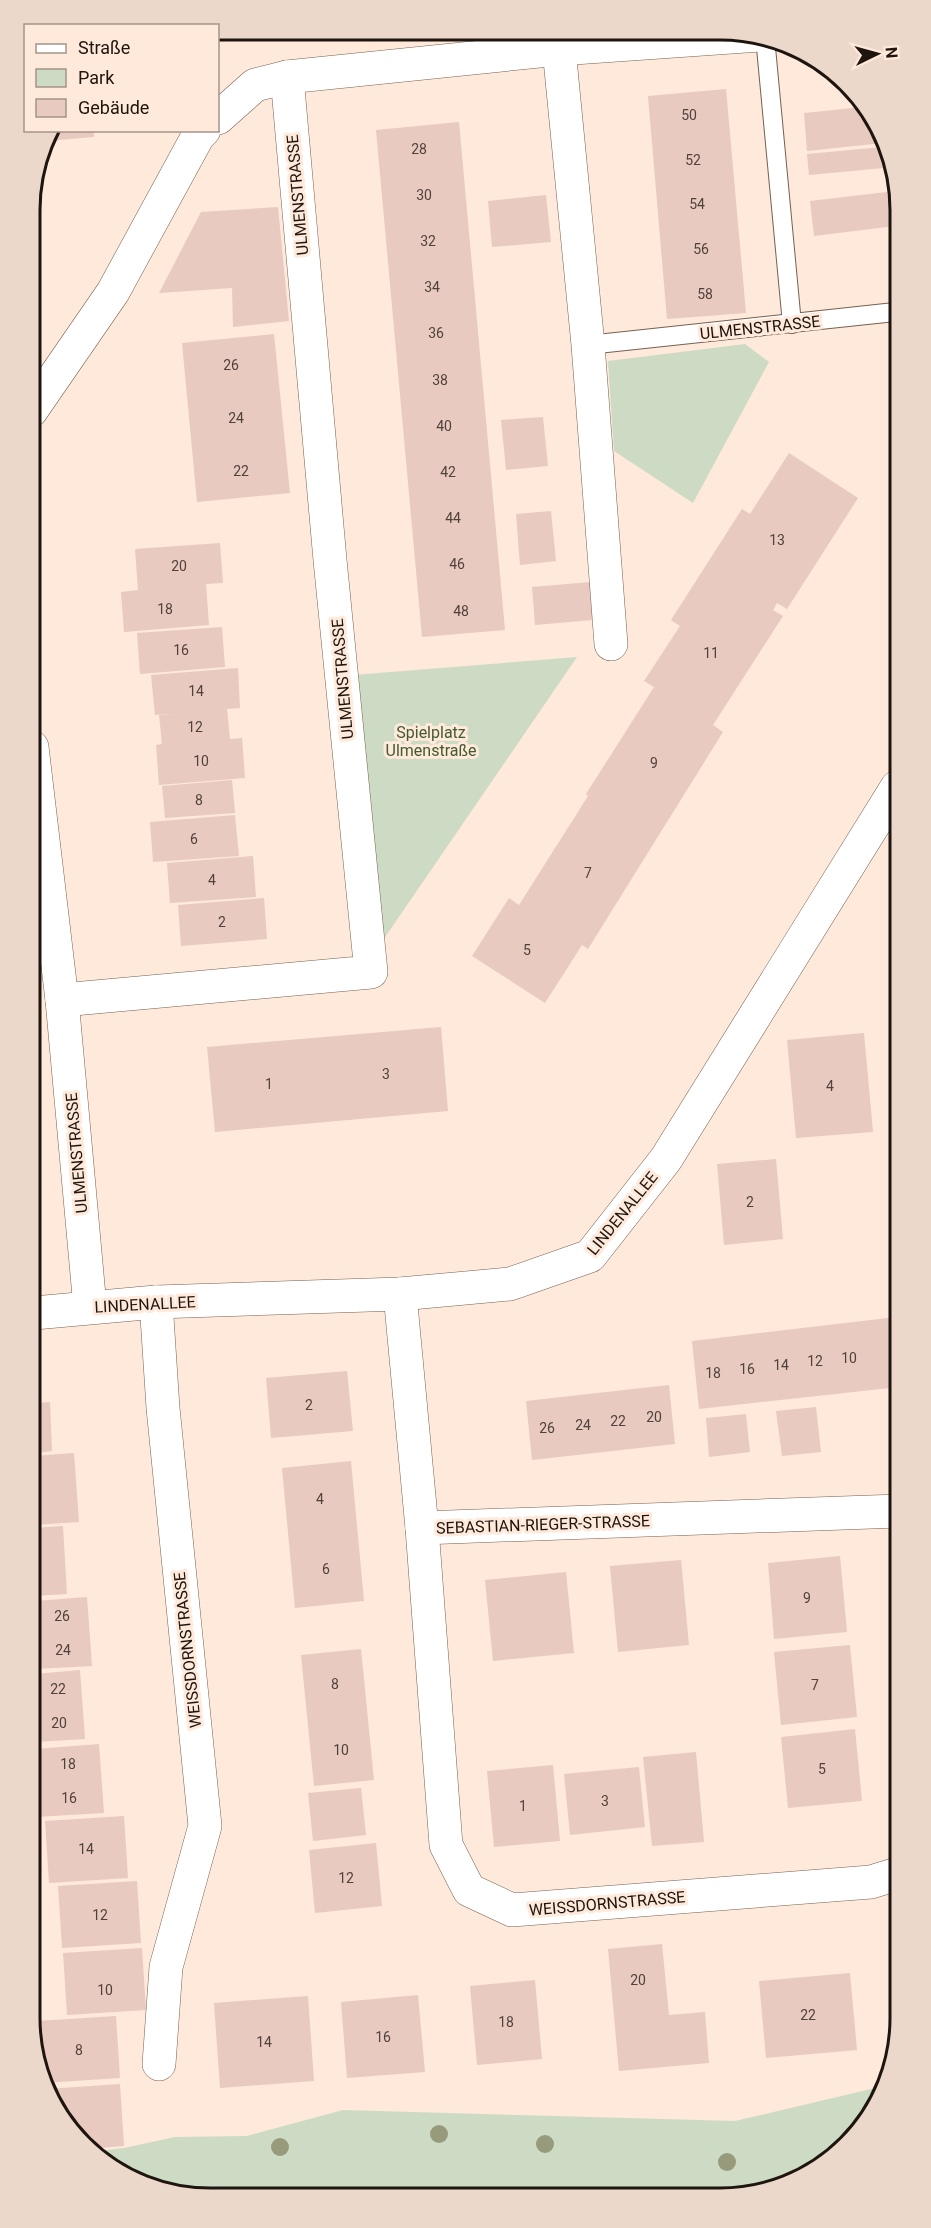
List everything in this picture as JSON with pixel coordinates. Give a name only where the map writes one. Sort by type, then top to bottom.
[{"type":"street","points":[[219,117],[255,85],[287,77],[559,49],[688,40]]},
{"type":"street","points":[[559,49],[588,345],[610,644]]},
{"type":"street","name":"ULMENSTRASSE","points":[[62,1000],[371,972],[330,560],[287,77]]},
{"type":"street","points":[[41,397],[113,292],[202,132]]},
{"type":"street","name":"LINDENALLEE","points":[[40,1312],[156,1302],[400,1294],[510,1284],[590,1256],[666,1159],[890,798]]},
{"type":"street","name":"ULMENSTRASSE","points":[[41,820],[62,1000],[90,1307]]},
{"type":"street","name":"SEBASTIAN-RIEGER-STRASSE","points":[[400,1294],[422,1528],[890,1511]]},
{"type":"street","name":"WEISSDORNSTRASSE","points":[[156,1302],[163,1407],[205,1826],[166,1967],[159,2064]]},
{"type":"street","name":"WEISSDORNSTRASSE","points":[[422,1528],[446,1845],[469,1890],[512,1911],[870,1882],[890,1876]]},
{"type":"lane","points":[[766,47],[792,324]]},
{"type":"lane","name":"ULMENSTRASSE","points":[[588,345],[890,313]]},
{"type":"green space","points":[[745,344],[769,362],[693,503],[614,451],[608,361]]},
{"type":"green space","name":"Spielplatz Ulmenstraße","points":[[577,657],[379,946],[353,675]]},
{"type":"green space","points":[[875,2088],[862,2112],[841,2138],[806,2165],[764,2182],[720,2188],[210,2188],[177,2184],[156,2178],[135,2170],[105,2150],[175,2137],[247,2136],[343,2110],[735,2121]]},
{"type":"building","points":[[726,89],[746,313],[667,319],[648,96]]},
{"type":"building","points":[[855,108],[877,144],[807,151],[804,113]]},
{"type":"building","points":[[459,122],[505,630],[422,637],[376,130]]},
{"type":"building","points":[[60,132],[94,132],[94,137],[55,140]]},
{"type":"building","points":[[879,147],[884,168],[809,175],[807,154]]},
{"type":"building","points":[[889,192],[890,227],[814,236],[810,201]]},
{"type":"building","points":[[546,195],[551,242],[492,247],[488,201]]},
{"type":"building","points":[[278,207],[289,321],[233,327],[232,288],[159,293],[201,212]]},
{"type":"building","points":[[274,334],[290,493],[197,502],[182,343]]},
{"type":"building","points":[[543,417],[548,466],[506,470],[501,420]]},
{"type":"building","points":[[789,453],[858,498],[787,609],[777,603],[773,610],[783,616],[713,725],[723,732],[588,949],[582,945],[545,1003],[472,956],[509,898],[519,905],[588,796],[586,794],[654,687],[644,681],[680,626],[671,620],[742,509],[750,514]]},
{"type":"building","points":[[551,511],[556,561],[520,565],[516,514]]},
{"type":"building","points":[[220,543],[223,583],[206,584],[209,625],[124,632],[121,592],[138,590],[135,549]]},
{"type":"building","points":[[590,582],[593,620],[535,625],[532,587]]},
{"type":"building","points":[[222,627],[225,667],[140,674],[137,633]]},
{"type":"building","points":[[238,668],[240,708],[227,709],[230,739],[242,738],[245,778],[159,785],[156,745],[162,744],[159,715],[172,714],[155,715],[151,675]]},
{"type":"building","points":[[232,780],[235,813],[165,818],[162,786]]},
{"type":"building","points":[[235,815],[239,856],[153,862],[150,822]]},
{"type":"building","points":[[253,856],[256,897],[170,903],[167,863]]},
{"type":"building","points":[[264,898],[267,939],[181,946],[178,905]]},
{"type":"building","points":[[441,1027],[448,1111],[215,1132],[207,1047]]},
{"type":"building","points":[[864,1033],[873,1132],[796,1138],[787,1040]]},
{"type":"building","points":[[776,1159],[783,1239],[724,1245],[717,1164]]},
{"type":"building","points":[[890,1318],[890,1388],[699,1409],[692,1341]]},
{"type":"building","points":[[347,1371],[353,1431],[271,1438],[266,1378]]},
{"type":"building","points":[[669,1385],[675,1444],[532,1460],[526,1401]]},
{"type":"building","points":[[50,1402],[52,1451],[40,1452],[40,1403]]},
{"type":"building","points":[[816,1407],[821,1452],[782,1456],[776,1411]]},
{"type":"building","points":[[746,1414],[750,1452],[709,1457],[706,1418]]},
{"type":"building","points":[[74,1453],[79,1522],[40,1525],[40,1456]]},
{"type":"building","points":[[351,1461],[364,1601],[295,1608],[282,1468]]},
{"type":"building","points":[[63,1526],[67,1594],[40,1596],[40,1528]]},
{"type":"building","points":[[840,1556],[847,1632],[774,1639],[768,1563]]},
{"type":"building","points":[[681,1560],[689,1645],[618,1652],[610,1566]]},
{"type":"building","points":[[566,1572],[574,1653],[493,1661],[485,1580]]},
{"type":"building","points":[[87,1597],[92,1666],[40,1669],[40,1601]]},
{"type":"building","points":[[850,1645],[857,1717],[781,1725],[774,1652]]},
{"type":"building","points":[[361,1649],[374,1780],[314,1786],[301,1655]]},
{"type":"building","points":[[80,1670],[85,1739],[40,1742],[40,1674]]},
{"type":"building","points":[[855,1729],[862,1801],[788,1808],[781,1737]]},
{"type":"building","points":[[99,1744],[104,1813],[40,1817],[40,1749]]},
{"type":"building","points":[[696,1752],[704,1842],[652,1846],[643,1757]]},
{"type":"building","points":[[553,1765],[560,1841],[494,1847],[487,1771]]},
{"type":"building","points":[[639,1767],[645,1827],[570,1835],[564,1774]]},
{"type":"building","points":[[361,1788],[366,1835],[313,1841],[308,1793]]},
{"type":"building","points":[[124,1816],[128,1878],[49,1883],[45,1821]]},
{"type":"building","points":[[376,1843],[382,1906],[315,1913],[309,1850]]},
{"type":"building","points":[[137,1881],[141,1943],[62,1948],[58,1886]]},
{"type":"building","points":[[662,1944],[669,2015],[705,2012],[709,2063],[619,2071],[608,1949]]},
{"type":"building","points":[[142,1948],[146,2010],[67,2015],[63,1953]]},
{"type":"building","points":[[850,1973],[857,2050],[766,2058],[759,1981]]},
{"type":"building","points":[[535,1980],[542,2059],[477,2065],[470,1986]]},
{"type":"building","points":[[418,1995],[425,2072],[347,2078],[341,2002]]},
{"type":"building","points":[[308,1996],[314,2081],[220,2088],[214,2003]]},
{"type":"building","points":[[116,2016],[120,2078],[53,2082],[46,2061],[40,2021]]},
{"type":"building","points":[[120,2084],[124,2146],[102,2148],[98,2145],[76,2121],[56,2088]]}]
